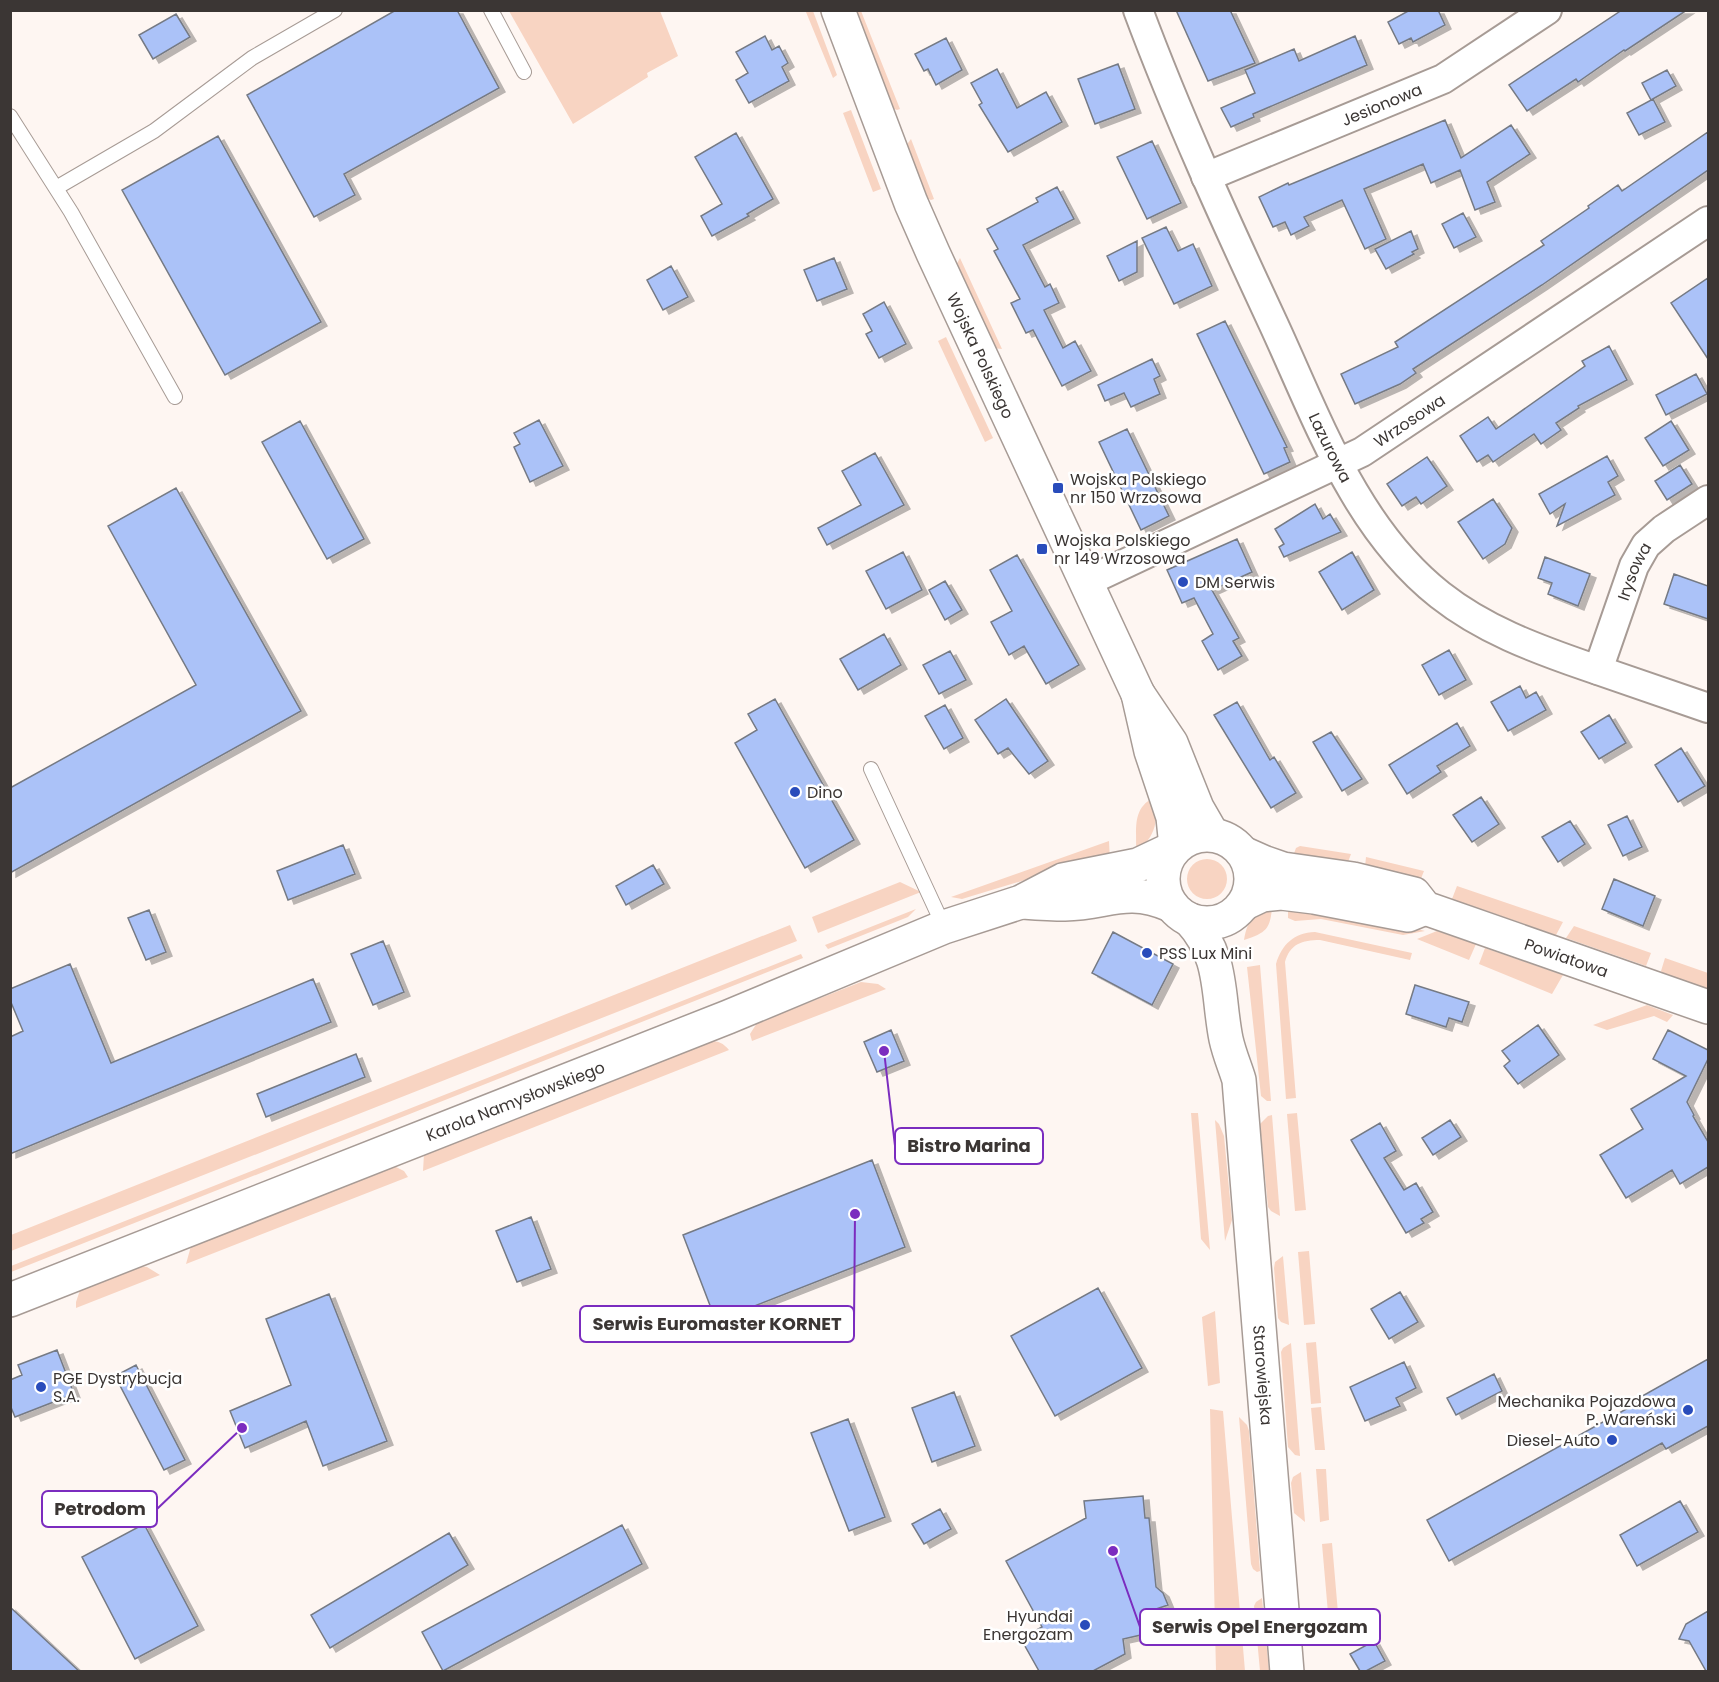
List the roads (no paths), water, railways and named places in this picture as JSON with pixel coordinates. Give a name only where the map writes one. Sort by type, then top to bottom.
[{"type":"street","name":"Wojska Polskiego","points":[[838,10],[911,203],[1138,694],[1171,743],[1197,808],[1212,834]]},
{"type":"street","name":"Lazurowa","points":[[1138,10],[1173,101],[1206,177],[1339,464],[1368,514],[1384,536],[1412,570],[1439,595],[1506,635],[1708,708]]},
{"type":"street","name":"Jesionowa","points":[[1206,177],[1443,79],[1547,10]]},
{"type":"street","name":"Wrzosowa","points":[[1086,582],[1339,464],[1371,446],[1708,220]]},
{"type":"street","name":"Irysowa","points":[[1598,670],[1634,566],[1646,545],[1664,529],[1708,500]]},
{"type":"street","name":"Wojska Polskiego","points":[[1138,694],[1151,752],[1173,817],[1176,847]]},
{"type":"street","points":[[1212,834],[1224,837],[1236,844],[1245,854],[1252,879],[1250,892],[1240,908],[1214,923],[1202,923],[1181,912],[1163,882],[1163,870],[1176,847],[1192,837],[1212,834]]},
{"type":"street","name":"Karola Namysłowskiego","points":[[10,1300],[739,1012],[944,927],[1021,902],[1063,880],[1138,865],[1176,847]]},
{"type":"street","name":"Powiatowa","points":[[1245,854],[1283,869],[1353,879],[1414,894],[1425,908],[1708,1007]]},
{"type":"street","name":"Powiatowa","points":[[1240,908],[1262,895],[1281,893],[1408,915],[1425,908]]},
{"type":"street","name":"Karola Namysłowskiego","points":[[1021,902],[1067,904],[1125,895],[1145,896],[1181,912]]},
{"type":"street","name":"Starowiejska","points":[[1239,1080],[1246,1039],[1233,929],[1240,908]]},
{"type":"street","name":"Starowiejska","points":[[1181,912],[1208,943],[1214,959],[1218,972],[1226,1040],[1239,1080],[1287,1671]]},
{"type":"lane","points":[[56,188],[154,131],[252,58],[335,10]]},
{"type":"lane","points":[[491,10],[524,72]]},
{"type":"lane","points":[[10,116],[56,188],[175,397]]},
{"type":"lane","points":[[871,769],[944,927]]},
{"type":"place","name":"Wojska Polskiego nr 150 Wrzosowa","points":[[1058,488]]},
{"type":"place","name":"Wojska Polskiego nr 149 Wrzosowa","points":[[1042,549]]},
{"type":"place","name":"DM Serwis","points":[[1183,582]]},
{"type":"place","name":"Dino","points":[[795,792]]},
{"type":"place","name":"PSS Lux Mini","points":[[1147,953]]},
{"type":"place","name":"Bistro Marina","points":[[884,1051]]},
{"type":"place","name":"Serwis Euromaster KORNET","points":[[855,1214]]},
{"type":"place","name":"PGE Dystrybucja S.A.","points":[[41,1387]]},
{"type":"place","name":"Mechanika Pojazdowa P. Wareński","points":[[1688,1410]]},
{"type":"place","name":"Petrodom","points":[[242,1428]]},
{"type":"place","name":"Diesel-Auto","points":[[1612,1440]]},
{"type":"place","name":"Serwis Opel Energozam","points":[[1113,1551]]},
{"type":"place","name":"Hyundai Energozam","points":[[1085,1625]]}]
